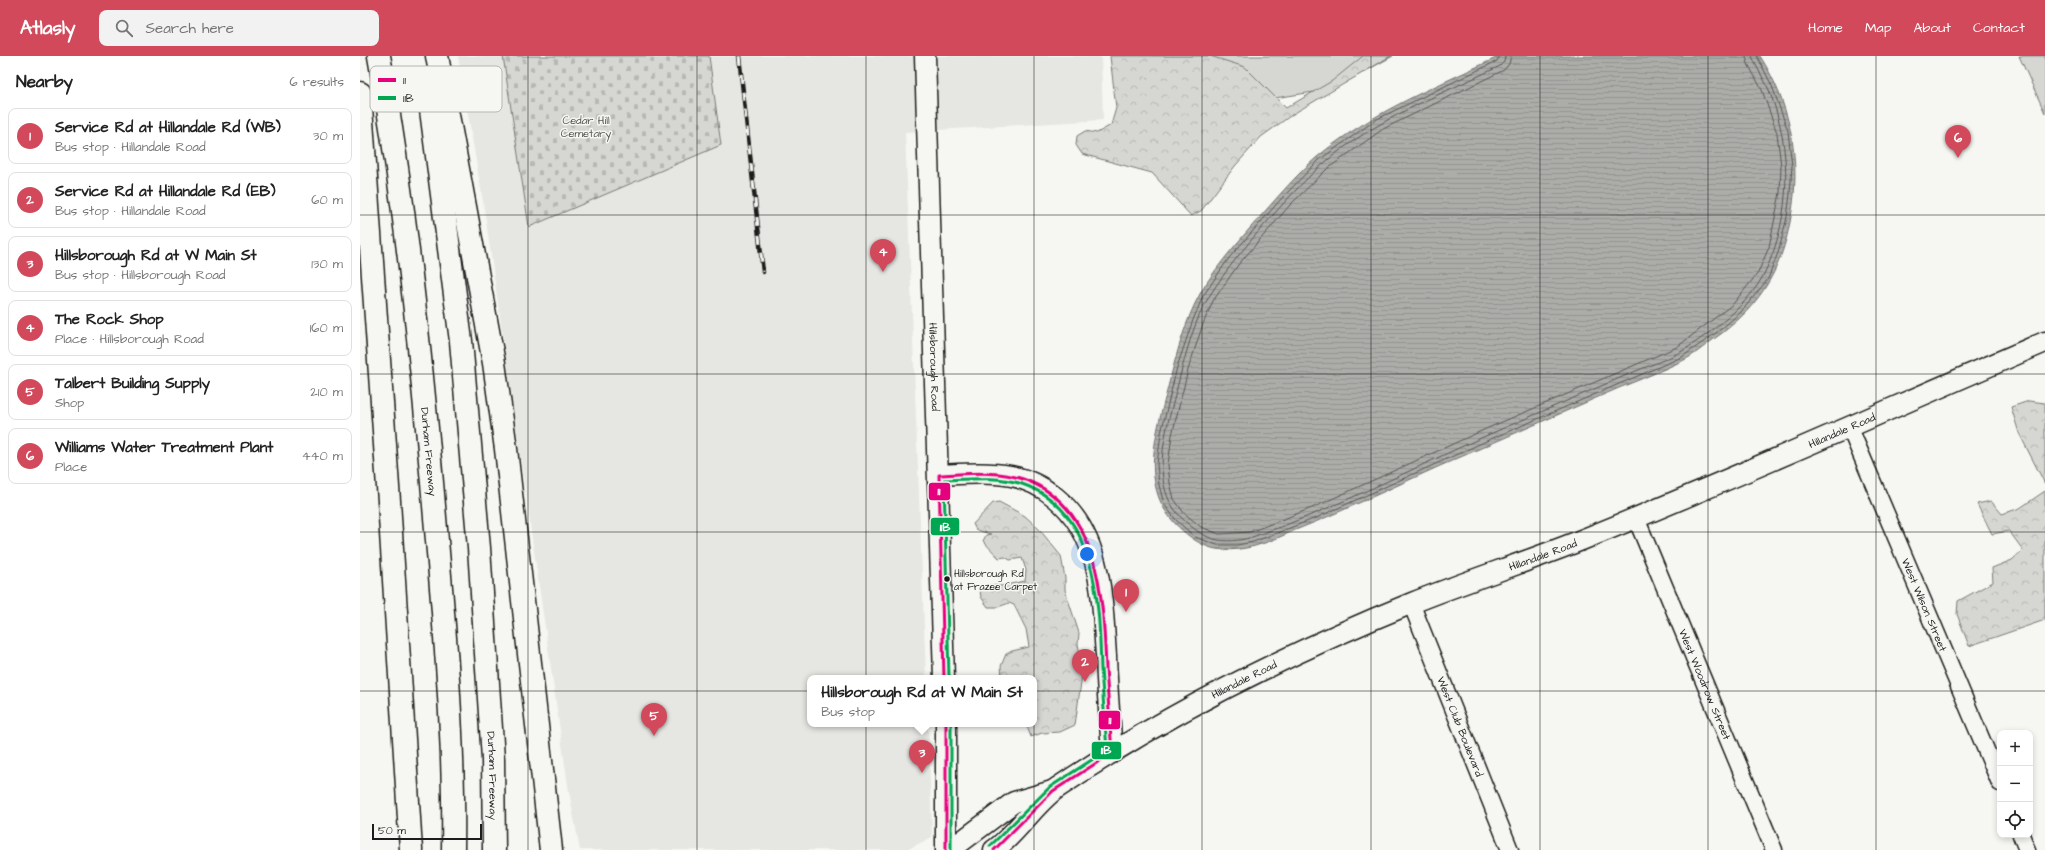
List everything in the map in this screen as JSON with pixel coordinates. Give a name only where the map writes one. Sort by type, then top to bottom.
[{"type":"highway","name":"Durham Freeway","points":[[379,56],[381,66]]},
{"type":"highway","name":"Durham Freeway","points":[[424,56],[425,66]]},
{"type":"highway","points":[[437,56],[439,66]]},
{"type":"highway","points":[[360,93],[385,441],[410,850]]},
{"type":"highway","name":"Durham Freeway","points":[[389,112],[424,402],[443,613],[452,773],[453,850]]},
{"type":"highway","name":"Durham Freeway","points":[[431,112],[460,341],[487,648],[493,759],[494,850]]},
{"type":"highway","points":[[447,112],[494,363],[506,449],[551,850]]},
{"type":"highway","points":[[542,774],[557,816],[562,850]]},
{"type":"main road","name":"Hillsborough Road","points":[[925,56],[944,675]]},
{"type":"main road","name":"Hillandale Road","points":[[994,850],[1053,791],[1112,753],[1207,698],[1250,676],[1411,603],[1562,548],[1636,518],[2045,342]]},
{"type":"main road","points":[[939,475],[984,473],[1012,476],[1048,492],[1067,509],[1079,523],[1091,549],[1099,579],[1103,609],[1112,753]]},
{"type":"main road","points":[[946,727],[946,850]]},
{"type":"main road","name":"Hillandale Road","points":[[950,850],[1014,802],[1053,791]]},
{"type":"street","name":"West Wilson Street","points":[[1849,426],[1997,776]]},
{"type":"street","name":"West Woodrow Street","points":[[1636,518],[1774,850]]},
{"type":"street","name":"West Club Boulevard","points":[[1411,603],[1510,850]]},
{"type":"street","points":[[2022,838],[2027,850]]},
{"type":"shaded area","points":[[458,56],[1101,56],[1103,120],[905,132],[926,675],[807,675],[807,727],[928,727],[932,837],[906,850],[580,850],[569,792],[484,207],[468,112],[502,112],[502,66],[460,66]]},
{"type":"green space","name":"Cedar Hill Cemetary","points":[[503,56],[709,56],[721,145],[529,227]]},
{"type":"green space","points":[[1110,56],[1210,56],[1245,67],[1286,108],[1332,81],[1363,56],[1391,56],[1293,114],[1261,137],[1235,166],[1201,211],[1191,216],[1152,173],[1082,154],[1076,145],[1077,136],[1085,131],[1097,133],[1111,125],[1116,108]]},
{"type":"green space","points":[[1153,56],[1393,56],[1333,89],[1255,101]]},
{"type":"green space","points":[[2019,56],[2045,56],[2045,113]]},
{"type":"green space","points":[[2029,401],[2045,403],[2045,484],[2019,433],[2011,407]]},
{"type":"green space","points":[[2045,491],[2045,620],[1969,646],[1957,614],[1958,601],[1993,582],[1992,568],[2012,560],[2023,550],[2009,531],[1992,534],[1977,504],[1991,501],[2002,514],[2020,508]]},
{"type":"green space","points":[[999,502],[1025,516],[1039,529],[1061,556],[1065,578],[1065,590],[1079,633],[1078,644],[1083,668],[1075,725],[1060,732],[1042,733],[1031,737],[1027,727],[1037,727],[1037,675],[1002,675],[1001,666],[1006,654],[1029,647],[1026,629],[1014,605],[1009,603],[998,607],[988,607],[981,597],[980,591],[990,585],[1001,586],[1025,581],[1026,570],[1022,558],[1010,560],[1005,557],[999,558],[983,541],[986,535],[991,534],[976,530],[973,524],[993,503]]},
{"type":"water","points":[[1500,56],[1760,56],[1770,73],[1785,108],[1793,146],[1795,185],[1789,226],[1778,264],[1759,297],[1731,326],[1686,359],[1460,457],[1334,514],[1266,542],[1246,548],[1226,550],[1216,549],[1203,545],[1194,540],[1169,516],[1159,499],[1153,463],[1158,425],[1178,351],[1190,314],[1207,282],[1228,254],[1258,219],[1294,179],[1317,157],[1360,126],[1382,113]]},
{"type":"railway","points":[[739,56],[763,272]]},
{"type":"transit line","name":"11","points":[[944,675],[939,475],[971,473],[1003,474],[1023,479],[1049,492],[1068,510],[1083,533],[1093,558],[1103,614],[1112,753],[1053,791],[994,850]]},
{"type":"transit line","name":"11B","points":[[949,675],[944,480],[994,479],[1013,481],[1022,484],[1047,497],[1066,515],[1080,537],[1089,562],[1095,588],[1098,616],[1107,750],[1050,787],[990,846]]},
{"type":"transit line","name":"11","points":[[946,727],[946,850]]},
{"type":"transit line","name":"11B","points":[[951,727],[951,850]]},
{"type":"place","name":"Williams Water Treatment Plant","points":[[1958,158]]},
{"type":"place","name":"The Rock Shop","points":[[883,272]]},
{"type":"place","name":"Hillsborough Rd at Frazee Carpet","points":[[947,579]]},
{"type":"place","name":"Service Rd at Hillandale Rd (WB)","points":[[1126,612]]},
{"type":"place","name":"Service Rd at Hillandale Rd (EB)","points":[[1085,682]]},
{"type":"place","name":"Talbert Building Supply","points":[[654,736]]},
{"type":"place","name":"Hillsborough Rd at W Main St","points":[[922,773]]}]
